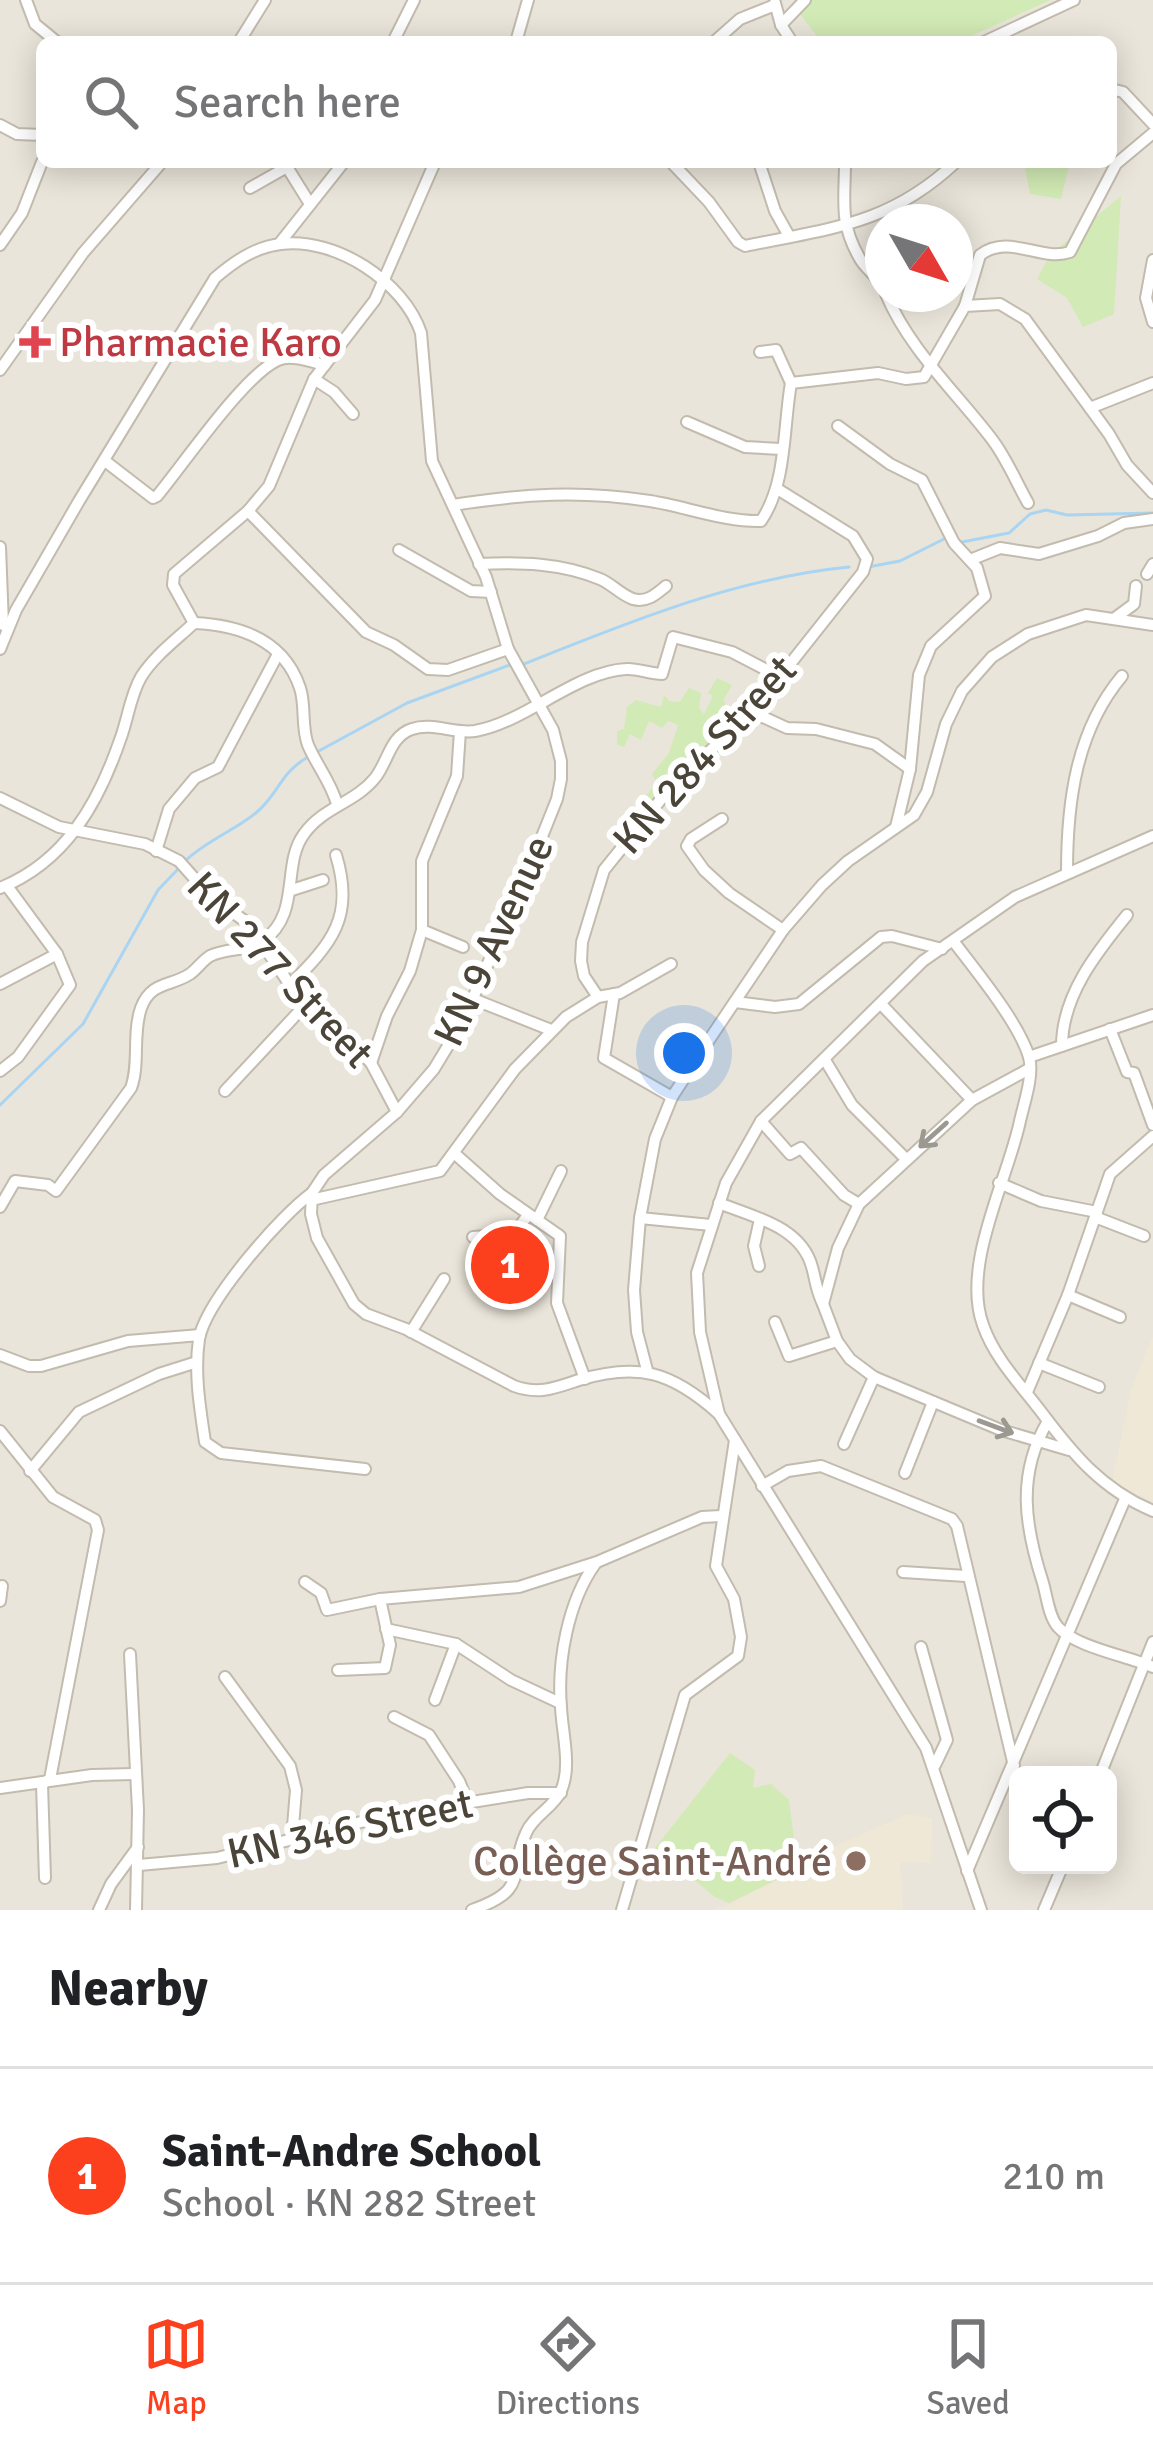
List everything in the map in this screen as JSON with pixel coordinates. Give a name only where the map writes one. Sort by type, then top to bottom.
[{"type":"street","points":[[26,0],[35,24],[50,36]]},
{"type":"street","points":[[243,36],[266,0]]},
{"type":"street","points":[[396,36],[414,0]]},
{"type":"street","points":[[518,36],[528,0]]},
{"type":"street","points":[[781,26],[805,0]]},
{"type":"street","points":[[997,36],[1074,0]]},
{"type":"street","points":[[721,36],[740,20],[776,3],[788,36]]},
{"type":"street","points":[[1117,90],[1153,128],[1117,163]]},
{"type":"street","points":[[0,124],[16,134],[36,135]]},
{"type":"street","points":[[0,244],[22,213],[40,168]]},
{"type":"street","points":[[3,364],[83,253],[157,168]]},
{"type":"street","points":[[250,188],[284,168]]},
{"type":"street","points":[[288,168],[310,204]]},
{"type":"street","points":[[3,627],[215,278],[237,260],[279,244],[339,168]]},
{"type":"street","points":[[194,623],[173,585],[174,574],[248,512],[268,486],[314,379],[375,300],[432,168]]},
{"type":"street","points":[[676,168],[746,246],[846,228],[924,191],[949,168]]},
{"type":"street","points":[[761,168],[775,212],[789,236]]},
{"type":"street","points":[[845,168],[842,211],[865,265]]},
{"type":"street","points":[[973,279],[985,250],[1013,246],[1055,255],[1070,252],[1114,168]]},
{"type":"street","name":"KN 9 Avenue","points":[[200,1335],[224,1293],[286,1211],[311,1197],[324,1175],[398,1112],[434,1069],[473,1000],[557,800],[561,779],[558,746],[508,649],[491,592],[428,447],[422,333],[415,314],[383,279],[314,246],[279,244]]},
{"type":"street","points":[[1153,260],[1146,298],[1153,322]]},
{"type":"street","points":[[973,306],[1000,304],[1025,319],[1126,465],[1153,493]]},
{"type":"street","points":[[894,312],[932,369],[995,443],[1028,503]]},
{"type":"street","points":[[791,383],[878,373],[916,380],[932,369],[961,312]]},
{"type":"street","points":[[0,342],[3,364]]},
{"type":"street","points":[[453,505],[528,493],[592,495],[646,500],[757,522],[779,490],[791,383],[776,350],[760,352]]},
{"type":"street","points":[[105,461],[152,498],[241,393],[277,360],[325,365]]},
{"type":"street","points":[[314,379],[334,392],[353,414]]},
{"type":"street","points":[[1090,408],[1153,382]]},
{"type":"street","points":[[687,422],[745,446],[781,448]]},
{"type":"street","points":[[838,426],[890,464],[922,480],[954,543],[982,578],[985,596],[931,646],[920,675],[910,769],[896,827]]},
{"type":"street","name":"KN 284 Street","points":[[598,998],[581,961],[582,942],[604,870],[670,788],[752,712],[856,583],[867,559],[853,536],[779,490]]},
{"type":"street","points":[[248,512],[365,632],[428,669],[448,670],[508,649]]},
{"type":"street","points":[[970,560],[1000,548],[1039,554],[1124,523],[1153,519]]},
{"type":"street","points":[[0,547],[0,649]]},
{"type":"street","points":[[399,550],[471,591],[491,592]]},
{"type":"street","points":[[479,564],[557,567],[603,580],[634,599],[651,598],[666,586]]},
{"type":"street","points":[[1115,618],[1134,604],[1136,586]]},
{"type":"street","points":[[646,1370],[634,1290],[640,1218],[655,1139],[672,1097],[734,1002],[821,884],[914,815],[946,724],[976,672],[1053,622],[1086,615],[1148,625]]},
{"type":"street","points":[[194,623],[239,628],[258,635],[278,653],[300,687],[307,742],[337,804]]},
{"type":"street","points":[[0,1071],[18,1057],[70,985],[57,954],[3,887],[41,866],[76,833],[112,762],[140,680],[194,623]]},
{"type":"street","points":[[0,1207],[15,1181],[48,1185],[56,1191],[131,1088],[136,1075],[138,1019],[154,986],[179,980],[208,956],[262,942],[287,907],[296,847],[318,818],[363,791],[385,764],[398,737],[412,729],[460,731],[493,725],[577,684],[620,670],[662,674],[673,637],[731,652],[780,677]]},
{"type":"street","points":[[156,850],[169,809],[195,778],[218,767],[278,653]]},
{"type":"street","points":[[1066,872],[1069,805],[1091,719],[1122,676]]},
{"type":"street","points":[[752,712],[787,728],[816,729],[875,743],[910,769]]},
{"type":"street","points":[[370,1064],[410,971],[422,930],[422,861],[458,776],[460,731]]},
{"type":"street","name":"KN 277 Street","points":[[0,798],[76,833],[145,844],[188,868],[210,896],[248,924],[290,985],[329,1017],[370,1064],[398,1112]]},
{"type":"street","points":[[722,819],[687,846],[729,893],[783,930]]},
{"type":"street","points":[[719,1414],[700,1332],[697,1273],[719,1203],[740,1154],[761,1121],[923,962],[1015,897],[1153,836]]},
{"type":"street","points":[[290,985],[324,951],[338,928],[343,879],[336,855]]},
{"type":"street","points":[[292,890],[323,880]]},
{"type":"street","points":[[1062,1046],[1062,1028],[1084,974],[1127,915]]},
{"type":"street","points":[[422,930],[463,947]]},
{"type":"street","points":[[734,1002],[775,1007],[799,1004],[881,937],[892,936],[948,945],[999,1004],[1029,1063],[1018,1130],[986,1239],[978,1300],[981,1322],[992,1347],[1069,1450],[1125,1499],[1153,1511]]},
{"type":"street","points":[[0,983],[57,954]]},
{"type":"street","points":[[671,964],[598,998],[551,1030],[507,1078],[440,1171],[311,1197],[317,1238],[354,1304],[475,1368],[532,1392],[610,1372],[646,1370],[693,1393],[719,1414],[935,1765],[981,1910]]},
{"type":"street","points":[[614,994],[604,1058],[672,1097]]},
{"type":"street","points":[[473,1000],[551,1030]]},
{"type":"street","points":[[225,1091],[307,1003]]},
{"type":"street","points":[[881,1004],[972,1100]]},
{"type":"street","points":[[824,1304],[838,1248],[859,1204],[972,1100],[1062,1046],[1153,1015]]},
{"type":"street","points":[[1110,1029],[1126,1072],[1134,1073],[1153,1125]]},
{"type":"street","points":[[825,1060],[853,1105],[906,1159]]},
{"type":"street","points":[[761,1121],[790,1154],[801,1148],[844,1196],[859,1204]]},
{"type":"street","points":[[1027,1392],[1068,1295],[1110,1174],[1153,1136]]},
{"type":"street","points":[[454,1153],[560,1236],[556,1303],[585,1378]]},
{"type":"street","points":[[473,1237],[514,1234],[533,1217],[561,1171]]},
{"type":"street","points":[[999,1184],[1041,1201],[1096,1214],[1144,1237]]},
{"type":"street","points":[[719,1203],[790,1233],[812,1267],[814,1285],[837,1341],[850,1359],[874,1377],[1069,1450]]},
{"type":"street","points":[[640,1218],[710,1225]]},
{"type":"street","points":[[758,1266],[754,1246],[760,1219]]},
{"type":"street","points":[[411,1332],[444,1279]]},
{"type":"street","points":[[1068,1295],[1120,1317]]},
{"type":"street","points":[[775,1322],[789,1357],[837,1341]]},
{"type":"street","points":[[0,1355],[41,1366],[128,1341],[200,1335],[197,1362],[205,1442],[212,1450],[365,1468]]},
{"type":"street","points":[[30,1471],[79,1412],[159,1374],[197,1362]]},
{"type":"street","points":[[1039,1363],[1099,1387]]},
{"type":"street","points":[[844,1444],[874,1377]]},
{"type":"street","points":[[905,1473],[933,1402]]},
{"type":"street","points":[[1048,1421],[1027,1479],[1026,1525],[1054,1622],[1070,1636],[1149,1665]]},
{"type":"street","points":[[0,1431],[53,1497],[95,1520],[98,1541],[85,1582],[50,1779],[42,1784]]},
{"type":"street","points":[[622,1910],[685,1694],[738,1656],[741,1637],[734,1599],[716,1566],[735,1437]]},
{"type":"street","points":[[762,1486],[788,1471],[821,1466],[945,1515],[957,1526],[1014,1766]]},
{"type":"street","points":[[1014,1766],[1125,1499]]},
{"type":"street","points":[[304,1582],[321,1593],[327,1610],[380,1599],[519,1587],[597,1562],[701,1517],[721,1516]]},
{"type":"street","points":[[472,1910],[494,1902],[514,1881],[528,1827],[561,1793],[565,1752],[560,1703],[572,1612],[582,1583],[597,1562]]},
{"type":"street","points":[[903,1573],[966,1576]]},
{"type":"street","points":[[0,1601],[2,1586]]},
{"type":"street","points":[[338,1670],[380,1672],[385,1668],[390,1645],[380,1599]]},
{"type":"street","points":[[386,1629],[456,1644],[511,1680],[560,1703]]},
{"type":"street","points":[[1104,1766],[1149,1665],[1153,1642]]},
{"type":"street","points":[[435,1700],[456,1644]]},
{"type":"street","points":[[921,1647],[947,1740],[935,1765]]},
{"type":"street","points":[[130,1654],[139,1865],[136,1910]]},
{"type":"street","points":[[226,1677],[290,1766],[296,1790],[292,1838]]},
{"type":"street","points":[[394,1717],[429,1735],[468,1802]]},
{"type":"street","points":[[0,1788],[134,1774]]},
{"type":"street","points":[[967,1871],[1009,1777]]},
{"type":"street","points":[[42,1784],[45,1878]]},
{"type":"street","name":"KN 346 Street","points":[[139,1865],[217,1858],[376,1817],[528,1793],[561,1793]]},
{"type":"street","points":[[99,1910],[138,1847]]},
{"type":"street","points":[[1044,1910],[1059,1874]]},
{"type":"shaded area","points":[[0,0],[795,0],[816,36],[36,36],[36,168],[1117,168],[1117,36],[971,36],[1051,0],[1153,0],[1153,1910],[0,1910]]},
{"type":"shaded area","points":[[1153,1336],[1153,1502],[1112,1482],[1131,1390]]},
{"type":"shaded area","name":"Collège Saint-André","points":[[908,1814],[932,1818],[931,1864],[900,1863],[903,1910],[713,1910],[824,1851]]},
{"type":"green space","points":[[795,0],[1051,0],[971,36],[816,36]]},
{"type":"green space","points":[[1025,168],[1069,168],[1061,199],[1030,194]]},
{"type":"green space","points":[[1121,196],[1114,314],[1083,327],[1067,298],[1037,279],[1050,255]]},
{"type":"green space","points":[[717,678],[732,685],[725,705],[710,723],[709,733],[720,739],[649,809],[641,801],[657,783],[652,774],[669,753],[678,725],[668,721],[662,728],[649,721],[641,740],[630,734],[624,747],[617,745],[627,707],[636,700],[661,707],[664,695],[680,702],[689,688],[701,693],[699,708],[704,714]]},
{"type":"green space","points":[[730,1753],[755,1770],[753,1788],[771,1784],[789,1800],[794,1839],[787,1875],[729,1903],[655,1848]]},
{"type":"waterway","points":[[962,542],[1009,533],[1030,514],[1046,510],[1067,515],[1153,513]]},
{"type":"waterway","points":[[868,567],[900,561],[944,539]]},
{"type":"waterway","points":[[524,664],[724,591],[849,567]]},
{"type":"waterway","points":[[317,752],[407,703],[510,665]]},
{"type":"waterway","points":[[185,861],[257,812],[291,770],[308,757]]},
{"type":"waterway","points":[[0,1105],[83,1024],[158,890],[179,868]]},
{"type":"place","name":"Pharmacie Karo","points":[[35,342]]},
{"type":"place","name":"Saint-Andre School","points":[[510,1265]]},
{"type":"place","name":"Collège Saint-André","points":[[856,1861]]}]
